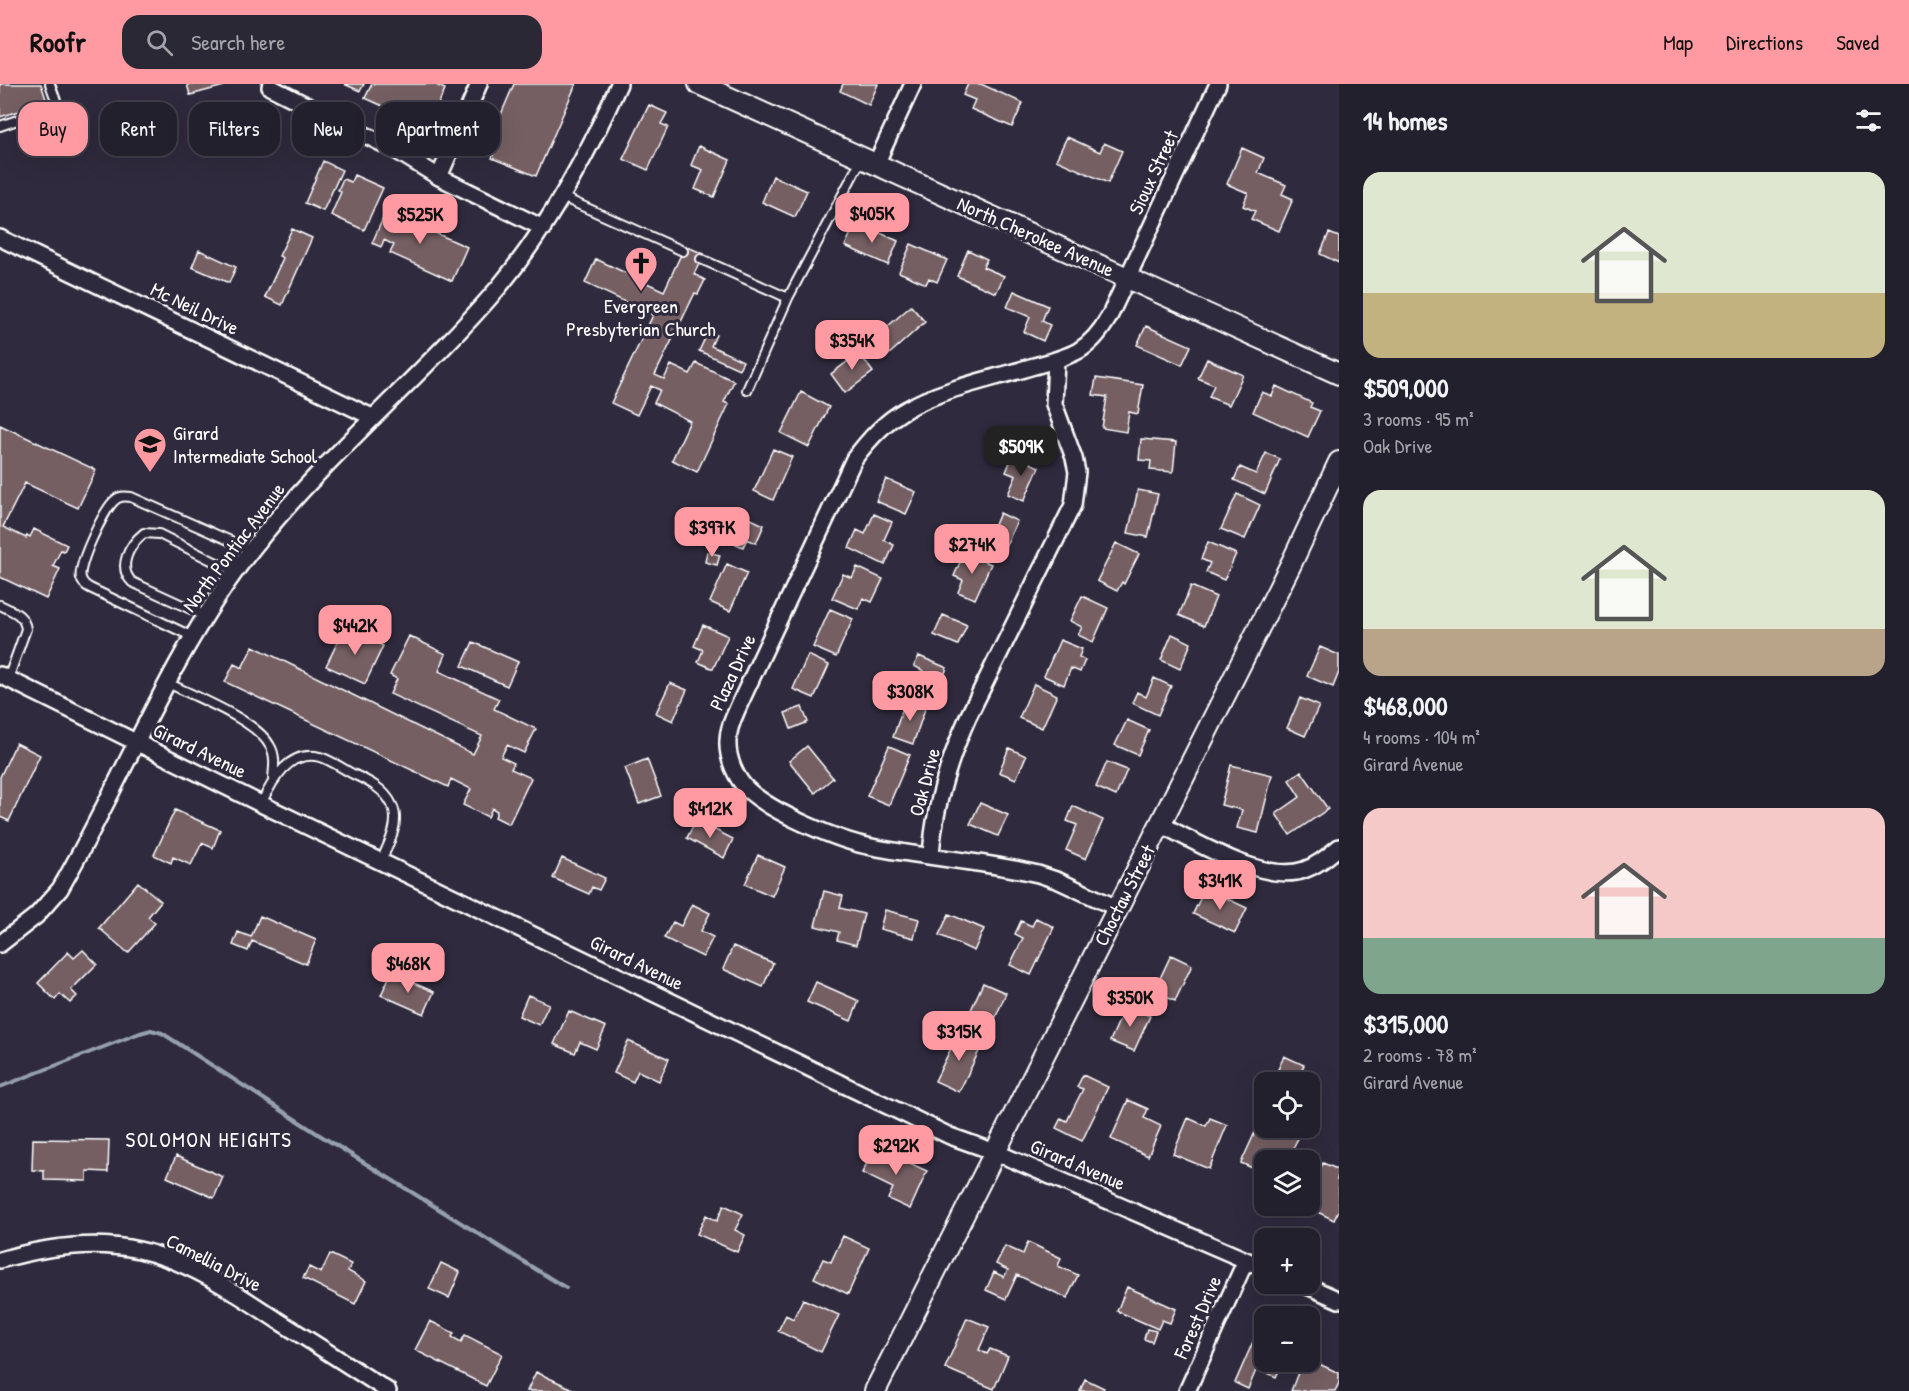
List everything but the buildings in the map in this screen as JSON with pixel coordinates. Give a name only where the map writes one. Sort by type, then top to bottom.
[{"type":"street","points":[[438,177],[479,84]]},
{"type":"street","name":"North Pontiac Avenue","points":[[0,944],[36,916],[60,888],[166,682],[235,572],[302,490],[470,319],[518,262],[562,197],[585,156],[619,84]]},
{"type":"street","name":"North Cherokee Avenue","points":[[699,84],[1339,374]]},
{"type":"street","points":[[869,160],[913,84]]},
{"type":"street","name":"Sioux Street","points":[[1126,278],[1218,84]]},
{"type":"street","points":[[270,87],[397,152],[438,177],[543,228]]},
{"type":"street","name":"Mc Neil Drive","points":[[0,238],[372,417]]},
{"type":"street","points":[[1056,360],[1077,351],[1101,330],[1126,278]]},
{"type":"street","name":"Plaza Drive","points":[[1056,360],[928,398],[907,408],[870,438],[854,459],[730,726],[727,743],[734,768],[746,789],[760,800],[817,829],[870,847],[1038,874],[1059,881],[1117,908]]},
{"type":"street","name":"Oak Drive","points":[[931,856],[938,801],[954,747],[1073,505],[1077,472],[1054,405],[1056,360]]},
{"type":"street","name":"Choctaw Street","points":[[875,1391],[1292,562],[1339,462]]},
{"type":"street","name":"Girard Avenue","points":[[4,677],[261,804],[940,1131],[995,1152],[1254,1264]]},
{"type":"street","points":[[1160,824],[1239,862],[1279,873],[1303,871],[1322,861],[1339,847]]},
{"type":"street","name":"Camellia Drive","points":[[0,1260],[51,1249],[85,1245],[132,1249],[167,1259],[236,1293],[388,1391]]},
{"type":"street","name":"Forest Drive","points":[[1187,1391],[1246,1260]]},
{"type":"street","points":[[1320,1292],[1339,1300]]},
{"type":"lane","points":[[0,126],[58,106],[50,84]]},
{"type":"lane","points":[[747,390],[788,298],[869,160]]},
{"type":"lane","points":[[562,197],[683,251]]},
{"type":"lane","points":[[701,259],[788,298]]},
{"type":"lane","points":[[193,637],[84,584],[81,578],[82,562],[106,510],[121,496],[131,496],[251,550]]},
{"type":"lane","points":[[206,616],[132,582],[125,570],[126,557],[133,544],[144,533],[159,534],[235,572]]},
{"type":"lane","points":[[0,605],[20,615],[25,621],[26,628],[4,677]]},
{"type":"lane","points":[[166,682],[250,724],[263,734],[272,748],[273,778]]},
{"type":"lane","points":[[261,804],[273,778],[283,768],[294,760],[320,757],[374,784],[393,805],[395,818],[393,831],[381,861]]},
{"type":"waterway","points":[[0,1087],[140,1033],[151,1030],[162,1033],[318,1134],[566,1288]]},
{"type":"place","name":"Evergreen Presbyterian Church","points":[[641,292]]},
{"type":"place","name":"Girard Intermediate School","points":[[150,473]]},
{"type":"district","name":"SOLOMON HEIGHTS","points":[[209,1139]]}]
